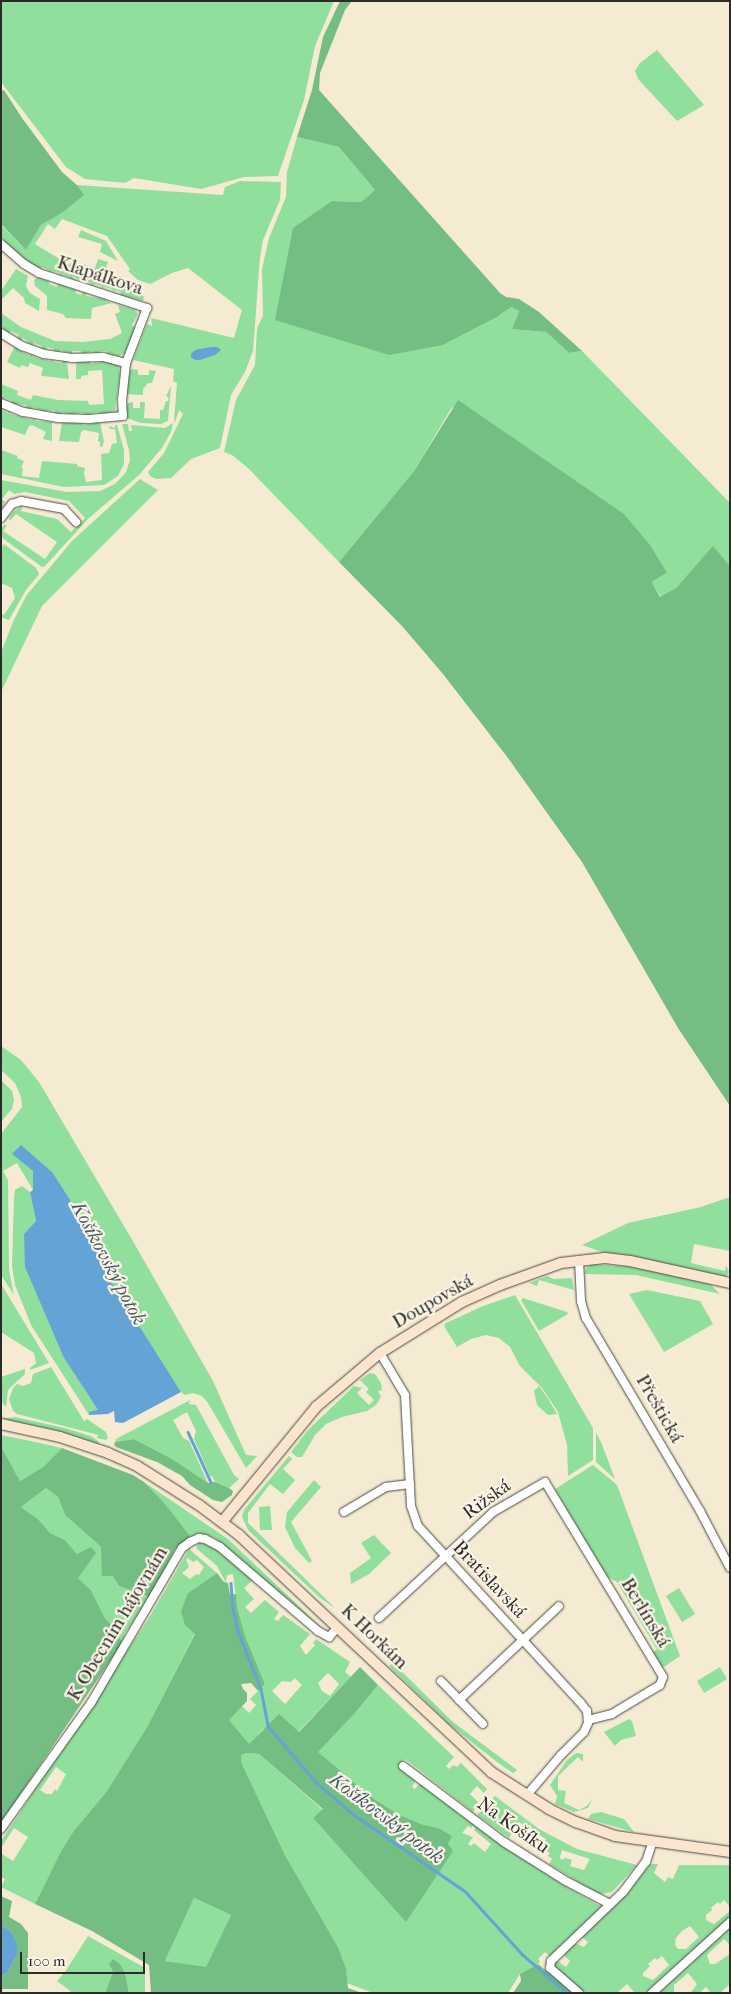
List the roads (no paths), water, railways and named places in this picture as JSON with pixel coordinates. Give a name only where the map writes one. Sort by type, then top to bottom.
[{"type":"main road","name":"Doupovská","points":[[222,1522],[316,1406],[380,1353],[462,1302],[536,1271],[579,1260],[604,1258],[630,1261],[730,1284]]},
{"type":"main road","name":"K Horkám","points":[[1,1424],[73,1441],[127,1460],[222,1522],[338,1627],[491,1772],[527,1795],[576,1822],[616,1836],[652,1843],[730,1852]]},
{"type":"street","name":"Klapálkova","points":[[1,244],[24,264],[39,273],[147,308],[126,363],[123,416],[89,419],[58,418],[23,412],[1,403]]},
{"type":"street","points":[[1,333],[22,346],[44,354],[72,358],[103,357],[126,363]]},
{"type":"street","points":[[1,518],[12,504],[21,501],[64,509],[76,522]]},
{"type":"street","name":"Přeštická","points":[[579,1260],[581,1301],[586,1318],[730,1568]]},
{"type":"street","name":"Bratislavská","points":[[380,1353],[405,1395],[411,1506],[415,1521],[445,1557],[580,1702],[588,1720]]},
{"type":"street","name":"Rižská","points":[[379,1618],[493,1512],[545,1482],[550,1490]]},
{"type":"street","points":[[344,1512],[386,1487],[410,1484]]},
{"type":"street","name":"Berlínská","points":[[550,1490],[663,1679],[660,1685],[612,1714],[588,1720]]},
{"type":"street","name":"K Obecním hájovnám","points":[[1,1829],[92,1703],[182,1548],[190,1542],[199,1538],[206,1539],[220,1547],[318,1631],[329,1638],[338,1627]]},
{"type":"street","points":[[459,1700],[559,1606]]},
{"type":"street","points":[[441,1681],[482,1724]]},
{"type":"street","points":[[527,1795],[561,1754],[583,1734],[588,1720]]},
{"type":"street","name":"Na Košíku","points":[[403,1766],[504,1842],[564,1880],[610,1904]]},
{"type":"street","points":[[579,1993],[550,1968],[551,1961],[622,1892],[646,1862],[652,1843]]},
{"type":"street","points":[[652,1993],[730,1922]]},
{"type":"water","points":[[217,347],[221,350],[215,355],[200,360],[195,360],[191,357],[195,350]]},
{"type":"water","points":[[21,1145],[53,1173],[76,1209],[107,1275],[181,1392],[123,1423],[115,1422],[114,1411],[108,1414],[89,1415],[89,1412],[98,1410],[64,1358],[25,1267],[24,1234],[36,1221],[30,1192],[33,1190],[33,1171],[12,1154]]},
{"type":"water","points":[[1,1925],[11,1931],[17,1943],[17,1955],[8,1972],[1,1976]]},
{"type":"waterway","name":"Košíkovský potok","points":[[188,1432],[211,1482]]},
{"type":"waterway","name":"Košíkovský potok","points":[[231,1583],[233,1609],[238,1631],[261,1689],[268,1726],[316,1782],[353,1814],[466,1892],[523,1955],[567,1993]]}]
